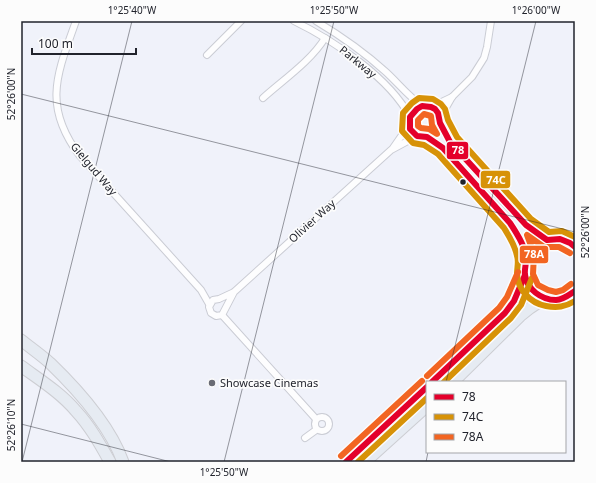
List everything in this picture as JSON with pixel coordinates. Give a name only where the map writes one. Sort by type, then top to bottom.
[{"type":"highway","points":[[572,297],[556,300],[545,298],[532,291],[525,275],[525,264],[526,256],[538,243],[555,239],[570,239],[575,247]]},
{"type":"highway","points":[[433,381],[505,313],[514,301],[525,275]]},
{"type":"highway","points":[[455,381],[520,316],[545,298]]},
{"type":"highway","points":[[21,340],[50,363],[74,388],[109,433],[123,462]]},
{"type":"highway","points":[[21,366],[49,386],[76,410],[96,437],[110,462]]},
{"type":"highway","points":[[346,462],[426,387]]},
{"type":"highway","points":[[365,462],[426,407]]},
{"type":"street","name":"Gielgud Way","points":[[76,21],[59,68],[56,89],[58,112],[65,134],[80,156],[201,290],[210,304]]},
{"type":"street","points":[[207,55],[241,21]]},
{"type":"street","name":"Parkway","points":[[294,21],[339,47],[369,70],[395,95],[410,116]]},
{"type":"street","name":"Parkway","points":[[316,21],[352,44],[422,106]]},
{"type":"street","points":[[431,107],[452,96],[472,77],[482,62],[487,47],[491,21]]},
{"type":"street","points":[[263,98],[312,55],[325,38]]},
{"type":"street","points":[[427,137],[435,133],[452,96]]},
{"type":"street","points":[[526,256],[518,235],[510,223],[443,148],[427,137],[417,136],[410,129],[410,116],[417,109],[422,106],[435,109],[450,142],[526,225],[547,240]]},
{"type":"street","name":"Olivier Way","points":[[226,306],[234,292],[391,150],[409,125]]},
{"type":"street","name":"Olivier Way","points":[[391,150],[417,136]]},
{"type":"street","name":"Gielgud Way","points":[[201,290],[217,299]]},
{"type":"street","name":"Olivier Way","points":[[217,299],[234,292]]},
{"type":"street","points":[[217,299],[224,302],[226,310],[222,315],[216,316],[209,310],[210,304],[217,299]]},
{"type":"street","points":[[222,315],[316,419]]},
{"type":"street","points":[[316,419],[319,417],[324,417],[328,420],[329,425],[325,431],[321,432],[316,430]]},
{"type":"street","points":[[316,419],[314,425],[316,430]]},
{"type":"street","points":[[305,438],[316,430]]},
{"type":"transit line","name":"74C","points":[[575,237],[562,231],[549,232],[531,219],[457,137],[448,120],[445,109],[441,104],[433,99],[419,98],[403,113],[402,131],[413,143],[424,145],[438,154],[504,228],[515,248],[518,260],[518,280],[526,295],[535,302],[550,307],[564,306],[575,301]]},
{"type":"transit line","name":"78","points":[[575,247],[560,239],[547,240],[526,225],[450,142],[440,123],[438,113],[435,109],[422,106],[410,117],[410,129],[417,136],[427,137],[443,148],[510,223],[524,248],[526,258],[525,275],[526,280],[532,289],[540,296],[550,300],[559,300],[575,291]]},
{"type":"transit line","name":"78A","points":[[424,114],[431,116],[432,125],[437,134],[429,129],[418,126],[418,120],[424,114]]},
{"type":"transit line","name":"78A","points":[[570,253],[559,247],[544,247],[527,235],[534,254],[533,274],[538,285],[556,292],[563,290],[571,284]]},
{"type":"transit line","name":"78A","points":[[427,376],[499,308],[507,297],[518,272]]},
{"type":"transit line","name":"78","points":[[433,381],[505,313],[514,301],[525,275]]},
{"type":"transit line","name":"74C","points":[[445,381],[511,318],[521,305],[532,278]]},
{"type":"transit line","name":"78A","points":[[341,456],[422,381]]},
{"type":"transit line","name":"78","points":[[346,462],[426,388]]},
{"type":"transit line","name":"74C","points":[[358,462],[426,399]]},
{"type":"place","name":"Showcase Cinemas","points":[[212,383]]}]
